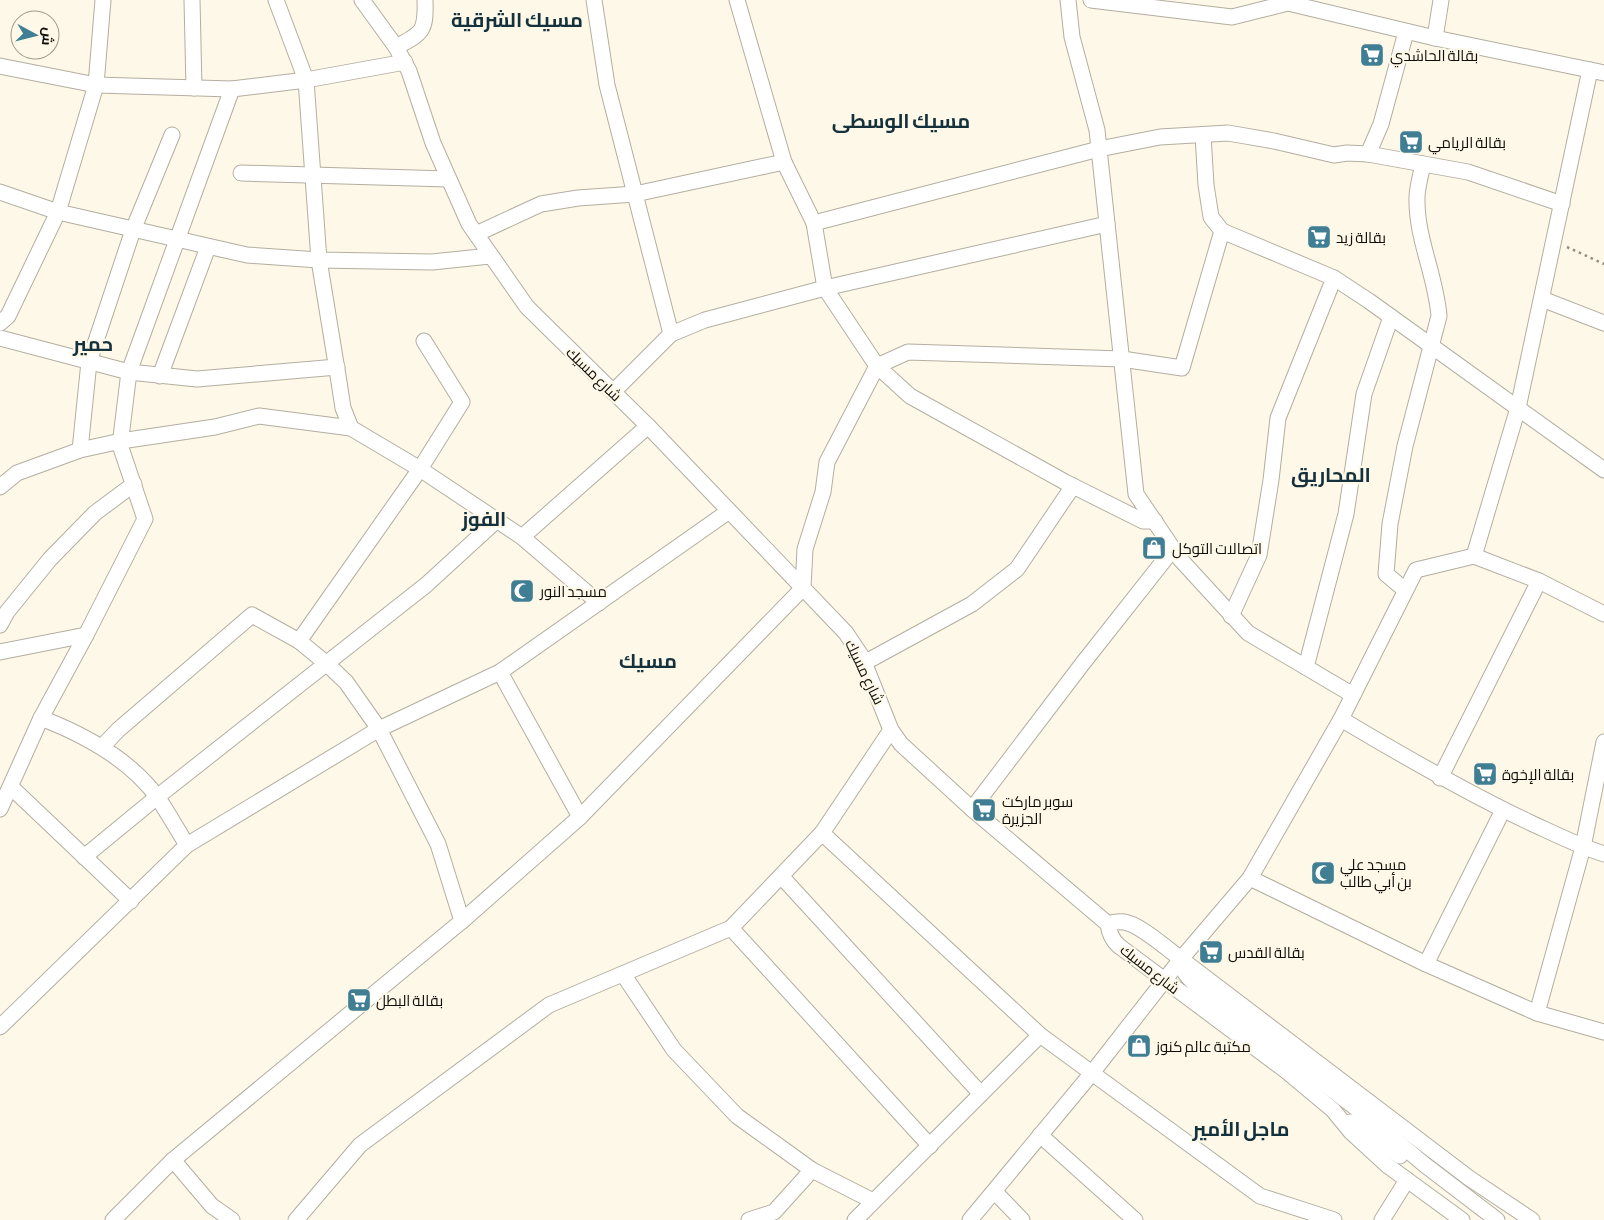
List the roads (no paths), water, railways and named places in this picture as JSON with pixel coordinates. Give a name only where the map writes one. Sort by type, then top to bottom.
[{"type":"street","points":[[0,323],[8,316],[58,212],[96,85],[103,0]]},
{"type":"street","points":[[192,0],[194,88]]},
{"type":"street","points":[[276,0],[306,80],[319,260],[344,408],[351,428]]},
{"type":"street","name":"شارع مسيك","points":[[362,0],[405,62],[413,80],[433,142],[469,224],[527,308],[648,426],[846,633],[858,650],[891,730],[901,744],[972,809],[1108,924],[1109,931],[1115,942],[1285,1070],[1333,1110],[1370,1151],[1407,1180],[1468,1216]]},
{"type":"street","points":[[396,47],[417,36],[426,20],[425,0]]},
{"type":"street","points":[[594,0],[607,85],[670,334]]},
{"type":"street","points":[[737,0],[784,162],[814,223],[825,288],[877,366],[910,396],[1072,486],[1143,521],[1155,521]]},
{"type":"street","points":[[1068,0],[1072,38],[1097,130],[1136,494],[1180,559],[1248,633],[1353,695]]},
{"type":"street","points":[[1091,0],[1232,17],[1285,2],[1406,32],[1597,72],[1562,204],[1518,408],[1474,556]]},
{"type":"street","points":[[1434,38],[1441,0]]},
{"type":"street","points":[[1368,154],[1382,124],[1406,32]]},
{"type":"street","points":[[0,68],[96,85],[232,89],[306,80],[405,62]]},
{"type":"street","points":[[0,809],[41,718],[145,519],[120,445],[129,372],[232,89]]},
{"type":"street","points":[[814,223],[1099,149],[1160,137],[1228,133],[1274,140],[1334,155],[1347,153],[1368,154],[1468,172],[1562,204]]},
{"type":"street","points":[[80,450],[89,362],[133,230],[172,135]]},
{"type":"street","points":[[1203,135],[1206,185],[1211,217],[1222,231],[1334,278],[1604,470]]},
{"type":"street","points":[[476,234],[541,204],[578,198],[635,194],[784,162]]},
{"type":"street","points":[[1406,590],[1386,574],[1390,524],[1405,446],[1439,316],[1437,295],[1419,228],[1417,198],[1423,164]]},
{"type":"street","points":[[241,173],[448,179]]},
{"type":"street","points":[[0,192],[58,212],[247,255],[319,260],[432,262],[490,256]]},
{"type":"street","points":[[613,392],[670,334],[705,320],[825,288],[1107,224]]},
{"type":"street","points":[[113,1220],[173,1160],[462,921],[580,817],[803,588],[805,549],[823,492],[827,462],[877,366],[908,352],[1122,359],[1182,368],[1222,231]]},
{"type":"street","points":[[160,376],[208,247]]},
{"type":"street","points":[[1231,616],[1259,555],[1271,480],[1278,418],[1334,278]]},
{"type":"street","points":[[1542,299],[1604,323]]},
{"type":"street","points":[[1306,668],[1346,514],[1364,394],[1390,317]]},
{"type":"street","points":[[0,338],[129,372],[160,376],[197,379],[337,367]]},
{"type":"street","points":[[299,641],[420,469],[462,402],[424,342]]},
{"type":"street","points":[[0,487],[17,472],[80,450],[120,441],[215,427],[259,416],[351,428],[420,469],[522,537],[600,603]]},
{"type":"street","points":[[522,537],[648,426]]},
{"type":"street","points":[[0,625],[7,612],[50,559],[94,513],[134,484]]},
{"type":"street","points":[[864,664],[972,604],[1017,569],[1072,486]]},
{"type":"street","points":[[0,1027],[187,845],[379,729],[500,672],[729,511]]},
{"type":"street","points":[[84,857],[157,797],[426,585],[497,520]]},
{"type":"street","points":[[972,809],[1173,549]]},
{"type":"street","points":[[970,1220],[1092,1073],[1181,959],[1250,878],[1341,719],[1416,570],[1474,556],[1539,581],[1604,614]]},
{"type":"street","points":[[1440,778],[1539,581]]},
{"type":"street","points":[[102,747],[118,730],[252,615],[299,641],[327,664],[346,682],[379,729],[438,844],[462,921]]},
{"type":"street","points":[[0,652],[86,635]]},
{"type":"street","points":[[500,672],[580,817]]},
{"type":"street","points":[[41,718],[73,730],[102,747],[132,770],[157,797],[187,845]]},
{"type":"street","points":[[1341,719],[1440,778],[1503,810],[1583,847],[1604,854]]},
{"type":"street","points":[[296,1220],[360,1145],[549,1005],[731,928],[822,833],[891,730]]},
{"type":"street","points":[[1537,1013],[1583,847],[1604,742]]},
{"type":"street","points":[[11,787],[130,901]]},
{"type":"street","points":[[1426,964],[1503,810]]},
{"type":"street","points":[[822,833],[1040,1035],[1260,1196],[1334,1220]]},
{"type":"street","points":[[781,876],[981,1094]]},
{"type":"street","points":[[1250,878],[1426,964],[1537,1013],[1604,1032]]},
{"type":"street","points":[[1108,924],[1118,921],[1131,924],[1181,959],[1469,1178],[1532,1220]]},
{"type":"street","points":[[731,928],[930,1146]]},
{"type":"street","points":[[1181,959],[1186,973],[1194,985],[1368,1118],[1425,1165],[1497,1220]]},
{"type":"street","points":[[622,974],[674,1050],[737,1116],[812,1170],[873,1202]]},
{"type":"street","points":[[855,1220],[1040,1035]]},
{"type":"street","points":[[1333,1110],[1406,1160],[1468,1216]]},
{"type":"street","points":[[1040,1135],[1135,1220]]},
{"type":"street","points":[[173,1160],[212,1206],[232,1220]]},
{"type":"street","points":[[749,1220],[774,1212],[812,1170]]},
{"type":"street","points":[[1382,1220],[1407,1180]]},
{"type":"street","points":[[995,1192],[1022,1220]]},
{"type":"place","name":"بقالة الحاشدي","points":[[1372,55]]},
{"type":"place","name":"بقالة الريامي","points":[[1411,142]]},
{"type":"place","name":"بقالة زيد","points":[[1319,237]]},
{"type":"place","name":"اتصالات التوكل","points":[[1154,548]]},
{"type":"place","name":"مسجد النور","points":[[522,591]]},
{"type":"place","name":"بقالة الإخوة","points":[[1485,774]]},
{"type":"place","name":"سوبر ماركت الجزيرة","points":[[984,810]]},
{"type":"place","name":"مسجد علي بن أبي طالب","points":[[1323,873]]},
{"type":"place","name":"بقالة القدس","points":[[1211,952]]},
{"type":"place","name":"بقالة البطل","points":[[359,1000]]},
{"type":"place","name":"مكتبة عالم كنوز","points":[[1139,1046]]},
{"type":"district","name":"مسيك الشرقية","points":[[517,19]]},
{"type":"district","name":"مسيك الوسطى","points":[[901,120]]},
{"type":"district","name":"حمير","points":[[93,343]]},
{"type":"district","name":"المحاريق","points":[[1331,474]]},
{"type":"district","name":"الفوز","points":[[484,518]]},
{"type":"district","name":"مسيك","points":[[648,660]]},
{"type":"district","name":"ماجل الأمير","points":[[1241,1128]]}]
